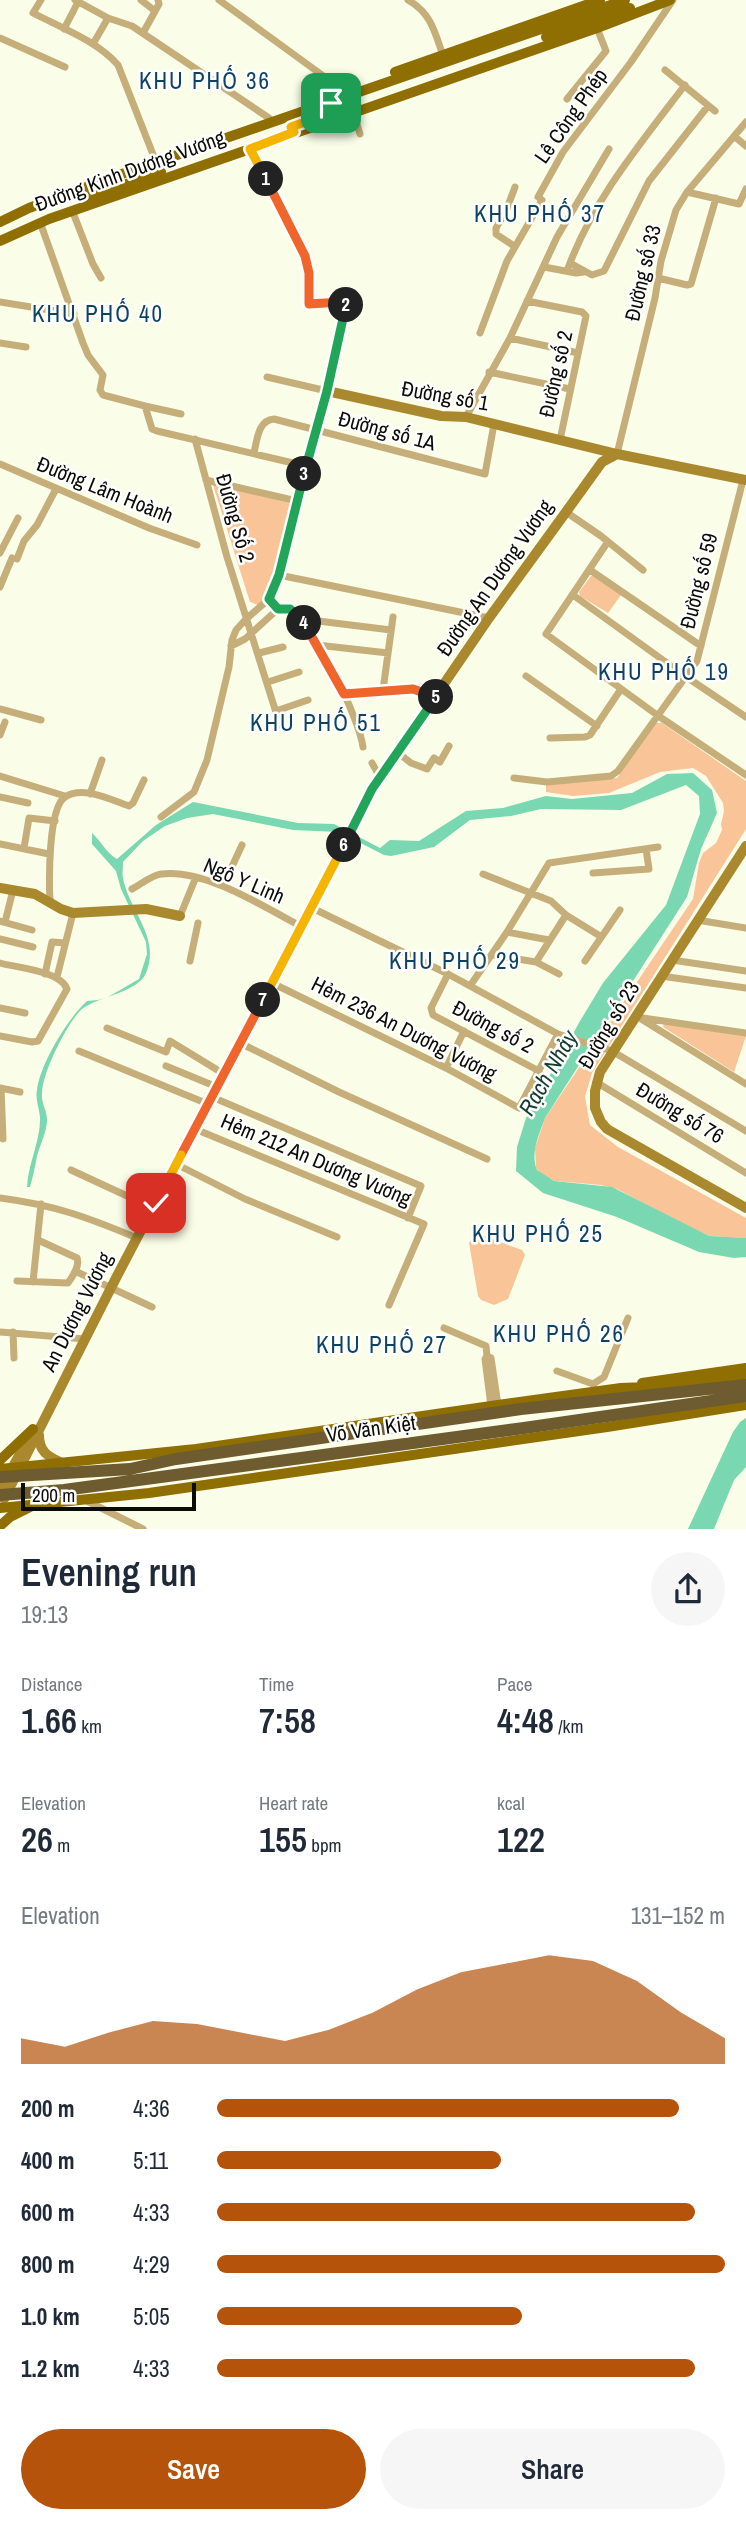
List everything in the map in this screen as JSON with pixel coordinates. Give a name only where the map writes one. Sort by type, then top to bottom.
[{"type":"highway","name":"Võ Văn Kiệt","points":[[10,1472],[130,1469],[170,1456],[521,1409],[746,1385]]},
{"type":"highway","name":"Võ Văn Kiệt","points":[[2,1493],[64,1490],[746,1396]]},
{"type":"highway","points":[[521,1409],[523,1428]]},
{"type":"main road","name":"Đường Kinh Dương Vương","points":[[0,242],[72,210],[155,160],[272,120],[348,102],[443,68],[576,8],[600,0]]},
{"type":"main road","name":"Đường Kinh Dương Vương","points":[[576,8],[625,0]]},
{"type":"main road","name":"Đường Kinh Dương Vương","points":[[533,45],[654,0]]},
{"type":"main road","name":"Đường Kinh Dương Vương","points":[[0,214],[37,198],[250,149],[348,102],[443,68],[597,28],[671,0]]},
{"type":"main road","name":"Đường Kinh Dương Vương","points":[[0,222],[42,203],[293,130]]},
{"type":"main road","name":"Đường Kinh Dương Vương","points":[[0,233],[124,180]]},
{"type":"main road","name":"Đường số 1","points":[[327,391],[441,416],[466,416],[617,454]]},
{"type":"main road","points":[[617,454],[745,479]]},
{"type":"main road","name":"Đường An Dương Vương","points":[[342,848],[380,777],[489,618],[602,462],[617,454]]},
{"type":"main road","name":"Đường số 23","points":[[746,846],[661,976],[638,1017],[612,1051],[596,1082],[595,1108],[607,1129],[746,1209]]},
{"type":"main road","name":"An Dương Vương","points":[[38,1428],[342,848]]},
{"type":"main road","points":[[0,888],[35,894],[73,913],[139,909],[180,916]]},
{"type":"main road","points":[[621,1388],[654,1380],[746,1368]]},
{"type":"main road","name":"Võ Văn Kiệt","points":[[194,1453],[594,1388],[670,1386],[746,1375]]},
{"type":"main road","name":"Võ Văn Kiệt","points":[[0,1507],[149,1493],[746,1405]]},
{"type":"main road","points":[[607,1427],[637,1427],[746,1412]]},
{"type":"main road","points":[[0,1460],[38,1428]]},
{"type":"main road","points":[[38,1428],[39,1445],[44,1453],[60,1462]]},
{"type":"main road","points":[[0,1507],[10,1472],[38,1428]]},
{"type":"main road","name":"Võ Văn Kiệt","points":[[10,1472],[60,1462],[170,1456]]},
{"type":"main road","points":[[0,1526],[10,1517],[35,1504]]},
{"type":"street","points":[[41,0],[33,13],[93,44],[118,65],[155,160]]},
{"type":"street","points":[[141,0],[155,11]]},
{"type":"street","points":[[143,33],[159,4],[158,0]]},
{"type":"street","points":[[219,0],[348,102],[360,134]]},
{"type":"street","points":[[408,0],[422,9],[431,21],[443,68]]},
{"type":"street","name":"Lê Công Phép","points":[[480,333],[514,246],[538,211],[542,200],[538,197],[563,152],[636,55],[671,0]]},
{"type":"street","points":[[64,29],[76,1],[108,18],[132,26],[272,120]]},
{"type":"street","points":[[93,44],[108,18]]},
{"type":"street","points":[[567,99],[606,51],[597,28]]},
{"type":"street","points":[[0,38],[65,66]]},
{"type":"street","points":[[544,267],[568,267],[576,273],[592,275],[604,271],[649,181],[712,109],[664,70]]},
{"type":"street","points":[[568,267],[579,240],[618,174],[685,85]]},
{"type":"street","name":"Đường số 33","points":[[617,454],[676,210],[687,192],[746,122]]},
{"type":"street","points":[[734,135],[746,146]]},
{"type":"street","points":[[161,817],[194,792],[207,760],[236,630],[269,599],[279,575],[347,307],[346,303],[341,302],[309,304],[309,273],[305,256],[250,149]]},
{"type":"street","points":[[466,416],[510,338],[582,191],[609,149]]},
{"type":"street","points":[[514,246],[496,234],[496,228],[515,187]]},
{"type":"street","points":[[687,192],[743,206],[746,190]]},
{"type":"street","points":[[658,278],[691,284],[716,198]]},
{"type":"street","points":[[72,210],[101,278]]},
{"type":"street","points":[[40,222],[88,355],[103,375],[100,390],[103,395],[181,414]]},
{"type":"street","points":[[0,302],[74,314]]},
{"type":"street","name":"Đường số 2","points":[[527,302],[582,312],[586,316],[559,440]]},
{"type":"street","points":[[510,338],[578,352]]},
{"type":"street","points":[[0,343],[26,347]]},
{"type":"street","points":[[489,372],[570,389]]},
{"type":"street","name":"Đường số 1","points":[[267,377],[327,391]]},
{"type":"street","points":[[145,406],[152,429],[306,466]]},
{"type":"street","name":"Đường số 1A","points":[[254,453],[261,425],[267,419],[274,419],[485,474],[494,424]]},
{"type":"street","name":"Đường Số 2","points":[[195,439],[280,725]]},
{"type":"street","name":"Đường Lâm Hoành","points":[[0,464],[149,528],[197,545]]},
{"type":"street","name":"Đường số 59","points":[[514,778],[547,782],[611,776],[618,771],[697,661],[745,479]]},
{"type":"street","points":[[206,480],[297,500]]},
{"type":"street","points":[[0,587],[56,489]]},
{"type":"street","points":[[566,512],[643,570]]},
{"type":"street","points":[[0,553],[18,517]]},
{"type":"street","points":[[607,543],[546,634],[621,690],[746,775]]},
{"type":"street","points":[[590,570],[701,646]]},
{"type":"street","points":[[279,575],[489,618]]},
{"type":"street","points":[[573,595],[685,676],[745,713]]},
{"type":"street","points":[[269,599],[278,609]]},
{"type":"street","points":[[231,646],[245,639],[278,609],[290,609],[302,619],[344,694],[361,732],[363,747]]},
{"type":"street","points":[[383,690],[393,617]]},
{"type":"street","points":[[302,619],[391,630]]},
{"type":"street","points":[[317,645],[388,653]]},
{"type":"street","points":[[259,653],[283,647]]},
{"type":"street","points":[[268,681],[299,672]]},
{"type":"street","points":[[526,676],[597,726]]},
{"type":"street","points":[[344,694],[413,689],[436,696]]},
{"type":"street","points":[[550,738],[590,735],[621,690]]},
{"type":"street","points":[[276,710],[309,700]]},
{"type":"street","points":[[0,709],[41,720]]},
{"type":"street","points":[[0,735],[5,722]]},
{"type":"street","points":[[397,752],[411,763],[427,769],[434,758],[440,762],[449,746]]},
{"type":"street","points":[[90,793],[102,760]]},
{"type":"street","points":[[372,763],[380,777]]},
{"type":"street","points":[[0,776],[65,796],[90,793],[131,805],[144,780]]},
{"type":"street","points":[[50,902],[49,854],[57,807],[65,796]]},
{"type":"street","points":[[0,797],[29,803]]},
{"type":"street","points":[[24,848],[29,818],[55,821]]},
{"type":"street","points":[[0,844],[49,854]]},
{"type":"street","points":[[223,887],[242,845]]},
{"type":"street","points":[[470,986],[493,955],[548,863],[658,847]]},
{"type":"street","points":[[593,873],[649,869],[646,849]]},
{"type":"street","name":"Ngô Y Linh","points":[[132,890],[159,874],[196,877],[223,887],[302,927]]},
{"type":"street","points":[[483,874],[551,901],[566,915],[600,936]]},
{"type":"street","points":[[180,916],[196,877]]},
{"type":"street","points":[[13,890],[2,922],[33,930]]},
{"type":"street","points":[[312,908],[448,974],[561,1035],[612,1051],[746,1131]]},
{"type":"street","points":[[585,961],[620,910]]},
{"type":"street","points":[[57,977],[73,913]]},
{"type":"street","points":[[536,962],[566,915]]},
{"type":"street","points":[[697,920],[746,928]]},
{"type":"street","points":[[190,961],[198,923]]},
{"type":"street","points":[[507,932],[549,940]]},
{"type":"street","points":[[0,939],[33,947]]},
{"type":"street","points":[[45,974],[52,942],[65,943]]},
{"type":"street","points":[[493,955],[536,962],[559,974]]},
{"type":"street","points":[[672,960],[746,971]]},
{"type":"street","points":[[0,964],[57,977],[66,984],[67,989],[40,1040],[36,1042],[0,1036]]},
{"type":"street","name":"Đường số 2","points":[[448,974],[431,1012],[538,1071]]},
{"type":"street","points":[[661,976],[746,988]]},
{"type":"street","name":"Hẻm 236 An Dương Vương","points":[[272,983],[446,1068],[519,1108],[538,1071]]},
{"type":"street","points":[[0,1008],[25,1013]]},
{"type":"street","points":[[638,1017],[746,1033]]},
{"type":"street","points":[[638,1017],[746,1084]]},
{"type":"street","points":[[107,1028],[166,1052],[170,1041],[224,1074]]},
{"type":"street","points":[[446,1068],[464,1031]]},
{"type":"street","points":[[538,1071],[561,1035]]},
{"type":"street","points":[[240,1043],[339,1092],[487,1159]]},
{"type":"street","points":[[79,1051],[212,1096],[421,1186],[408,1218]]},
{"type":"street","points":[[166,1066],[212,1096]]},
{"type":"street","name":"Đường số 76","points":[[596,1082],[746,1174]]},
{"type":"street","points":[[3,1139],[1,1088],[20,1092]]},
{"type":"street","name":"Hẻm 212 An Dương Vương","points":[[195,1129],[424,1224],[389,1305]]},
{"type":"street","points":[[176,1164],[245,1199],[338,1237]]},
{"type":"street","points":[[71,1170],[153,1208]]},
{"type":"street","points":[[0,1198],[41,1204],[86,1216],[136,1238]]},
{"type":"street","points":[[33,1282],[41,1204]]},
{"type":"street","points":[[17,1281],[68,1283],[75,1271],[79,1260],[77,1258],[38,1240]]},
{"type":"street","points":[[75,1271],[152,1307]]},
{"type":"street","points":[[557,1371],[594,1388],[604,1377],[628,1318]]},
{"type":"street","points":[[444,1328],[486,1346],[487,1356],[491,1358],[494,1405]]},
{"type":"street","points":[[0,1332],[85,1339]]},
{"type":"street","points":[[13,1332],[14,1358]]},
{"type":"street","points":[[84,1499],[139,1528]]},
{"type":"shaded area","points":[[213,485],[293,504],[295,508],[267,597],[258,605],[250,602]]},
{"type":"shaded area","points":[[591,576],[621,595],[608,613],[580,596],[579,592]]},
{"type":"shaded area","points":[[655,723],[662,723],[746,781],[746,829],[592,1073],[585,1097],[590,1125],[618,1147],[746,1218],[746,1238],[709,1236],[617,1189],[555,1181],[543,1176],[536,1168],[535,1148],[545,1118],[693,899],[703,853],[716,843],[722,830],[723,803],[706,776],[693,768],[660,772],[609,793],[573,796],[546,792],[546,785],[617,778]]},
{"type":"shaded area","points":[[693,773],[712,790],[717,813],[701,849],[687,897],[545,1118],[534,1157],[537,1170],[554,1181],[612,1187],[709,1236],[746,1238],[746,1257],[734,1258],[699,1252],[617,1217],[543,1193],[516,1171],[517,1147],[526,1118],[580,1021],[603,983],[666,905],[700,814],[699,796],[686,785],[621,810],[541,809],[511,816],[470,820],[434,847],[391,856],[339,832],[293,830],[213,814],[187,818],[165,826],[143,841],[123,862],[126,890],[150,948],[146,973],[134,986],[108,997],[139,979],[147,954],[146,942],[121,889],[116,871],[92,844],[92,833],[117,859],[156,825],[193,802],[298,823],[334,824],[380,848],[390,840],[419,841],[466,811],[503,808],[546,796],[572,799],[632,793],[667,774]]},
{"type":"shaded area","points":[[107,997],[79,1012],[61,1039],[50,1063],[42,1094],[47,1124],[30,1187],[27,1187],[39,1130],[37,1094],[43,1068],[56,1042],[72,1018],[87,1001]]},
{"type":"shaded area","points":[[664,1023],[746,1036],[734,1072],[663,1027]]},
{"type":"shaded area","points":[[481,1235],[522,1250],[525,1255],[508,1299],[494,1305],[478,1296],[469,1243],[474,1237]]},
{"type":"shaded area","points":[[746,1418],[746,1467],[734,1480],[714,1529],[688,1529],[733,1432]]},
{"type":"district","name":"KHU PHỐ 36","points":[[205,81]]},
{"type":"district","name":"KHU PHỐ 37","points":[[540,214]]},
{"type":"district","name":"KHU PHỐ 40","points":[[98,314]]},
{"type":"district","name":"KHU PHỐ 19","points":[[664,672]]},
{"type":"district","name":"KHU PHỐ 51","points":[[316,723]]},
{"type":"district","name":"KHU PHỐ 29","points":[[455,961]]},
{"type":"district","name":"KHU PHỐ 25","points":[[538,1234]]},
{"type":"district","name":"KHU PHỐ 26","points":[[559,1334]]},
{"type":"district","name":"KHU PHỐ 27","points":[[382,1345]]},
{"type":"route","points":[[156,1203],[372,789],[436,696],[413,689],[344,694],[303,621],[290,609],[278,609],[269,599],[279,575],[347,307],[346,303],[341,302],[309,304],[309,273],[305,256],[250,149],[294,132],[291,127],[350,106],[347,97],[331,103]]},
{"type":"water label","name":"Rạch Nhảy","points":[[548,1073]]}]
